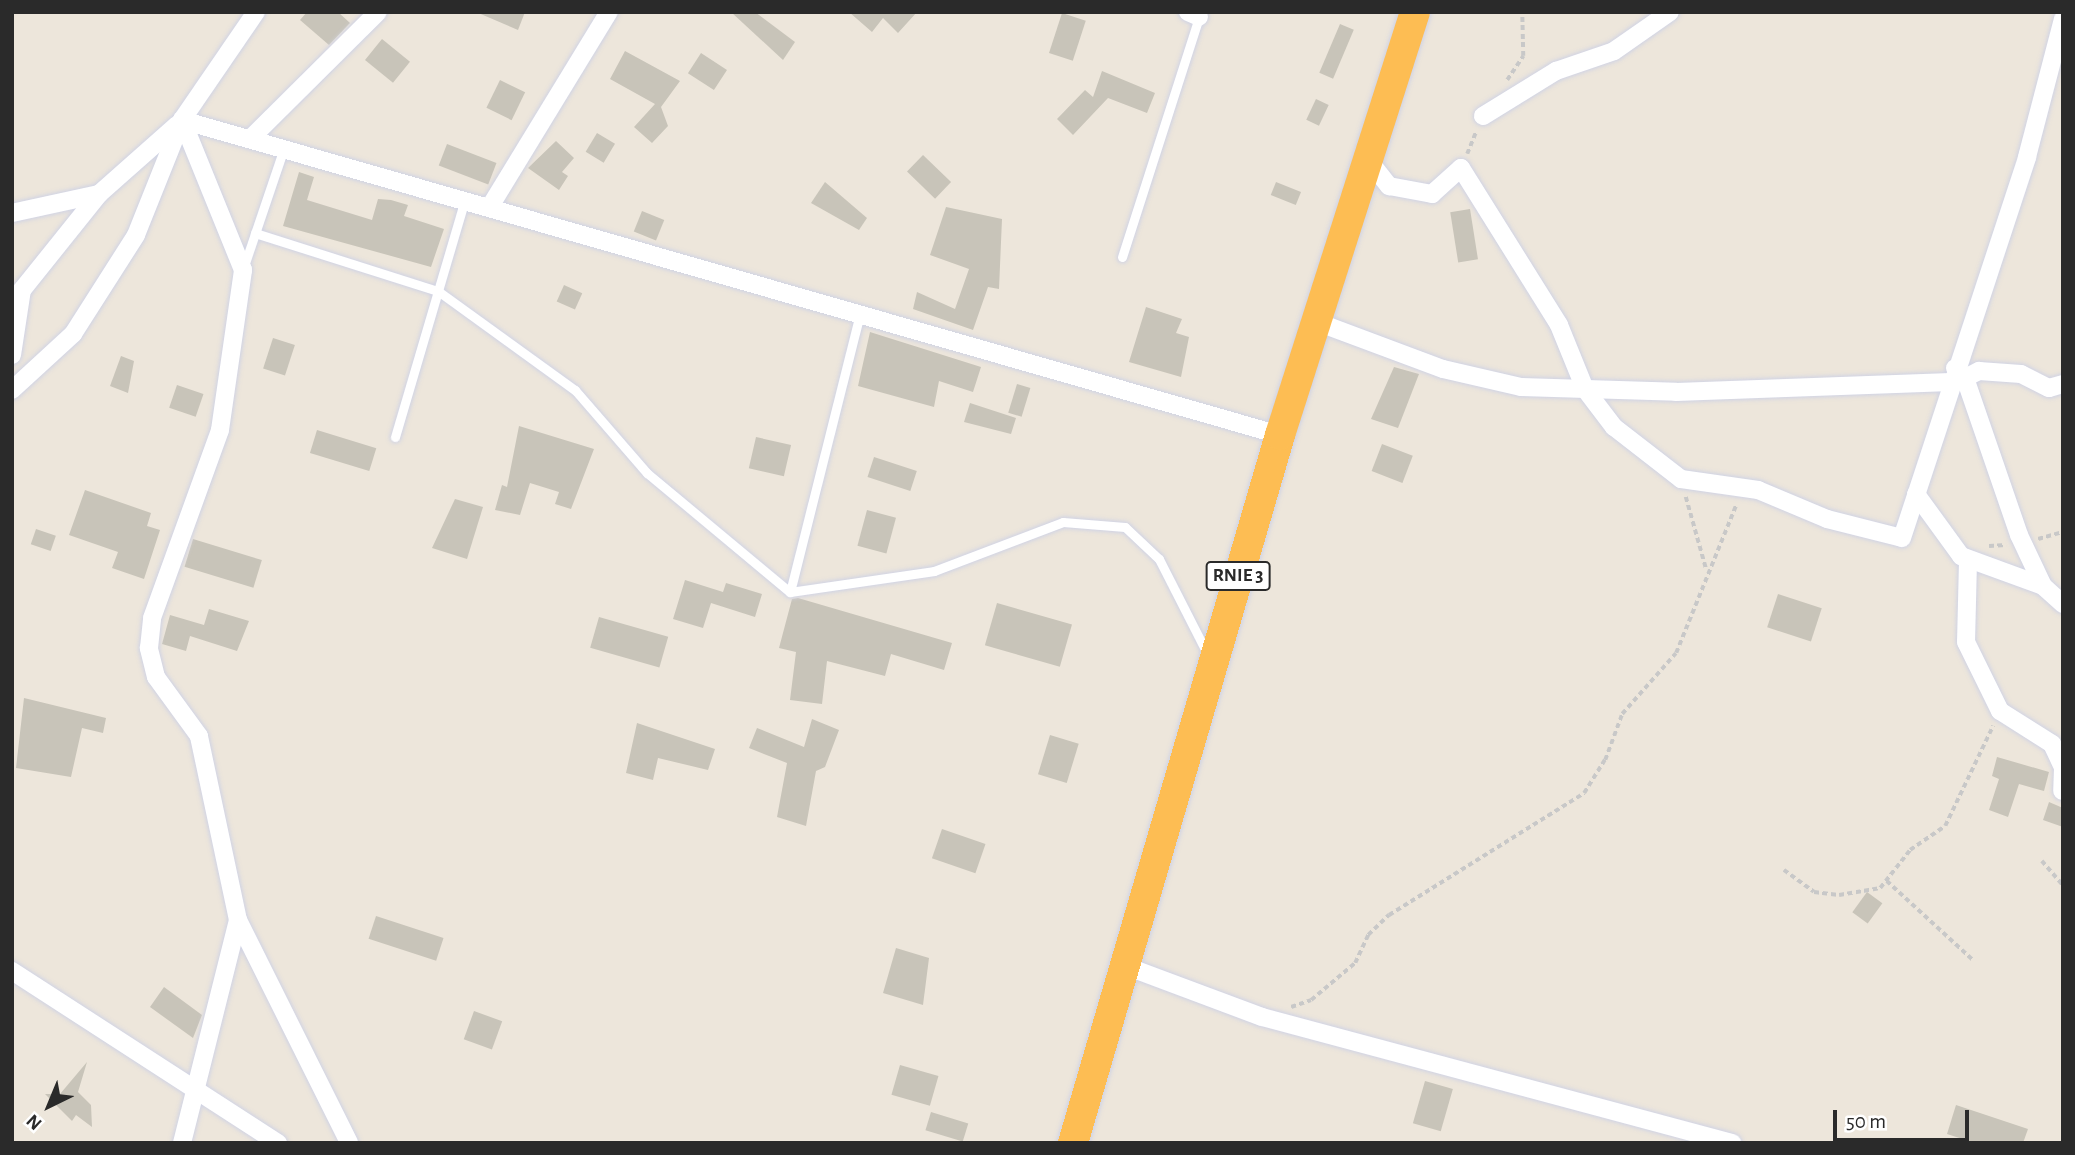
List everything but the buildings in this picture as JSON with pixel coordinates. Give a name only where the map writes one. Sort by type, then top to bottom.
[{"type":"highway","name":"RNIE 3","points":[[1073,1143],[1280,435],[1415,12]]},
{"type":"street","points":[[12,390],[73,334],[136,235],[182,120],[256,12]]},
{"type":"street","points":[[250,139],[378,12]]},
{"type":"street","points":[[491,205],[609,12]]},
{"type":"street","points":[[1483,116],[1556,71],[1614,51],[1670,12]]},
{"type":"street","points":[[1367,158],[1389,186],[1432,194],[1461,169],[1559,325],[1585,389],[1615,427],[1681,479],[1753,489],[1827,519],[1902,538],[2027,157],[2063,19]]},
{"type":"street","points":[[182,120],[491,205],[1280,435]]},
{"type":"street","points":[[12,355],[17,284],[99,194],[182,120]]},
{"type":"street","points":[[182,120],[243,270],[220,430],[152,618],[149,648],[156,677],[199,736],[238,920],[349,1143]]},
{"type":"street","points":[[12,213],[99,194]]},
{"type":"street","points":[[1317,322],[1443,369],[1521,387],[1820,389],[1990,372],[2021,374],[2049,388],[2063,384]]},
{"type":"street","points":[[1957,376],[2023,543],[2043,586],[2063,604]]},
{"type":"street","points":[[1916,494],[1968,561],[2043,586]]},
{"type":"street","points":[[1968,561],[1966,642],[2000,711],[2052,744],[2063,768],[2062,791]]},
{"type":"street","points":[[181,1143],[238,920]]},
{"type":"street","points":[[1124,965],[1262,1017],[1732,1143]]},
{"type":"street","points":[[12,971],[278,1143]]},
{"type":"lane","points":[[1122,257],[1196,14]]},
{"type":"lane","points":[[243,270],[285,148]]},
{"type":"lane","points":[[395,437],[466,198]]},
{"type":"lane","points":[[255,233],[438,291],[575,390],[647,473],[790,592],[934,571],[1063,522],[1125,527],[1159,559],[1212,664]]},
{"type":"lane","points":[[790,592],[860,313]]},
{"type":"path","points":[[1681,479],[1706,570]]},
{"type":"path","points":[[1262,1017],[1311,1000],[1355,962],[1368,936],[1389,915],[1584,793],[1605,760],[1622,715],[1676,653],[1728,513],[1753,489]]},
{"type":"path","points":[[2023,543],[2063,533]]},
{"type":"path","points":[[1784,870],[1814,892],[1839,895],[1887,881],[1910,850],[1945,826],[2000,711]]},
{"type":"path","points":[[2042,861],[2063,885]]},
{"type":"path","points":[[1887,881],[1974,961]]}]
